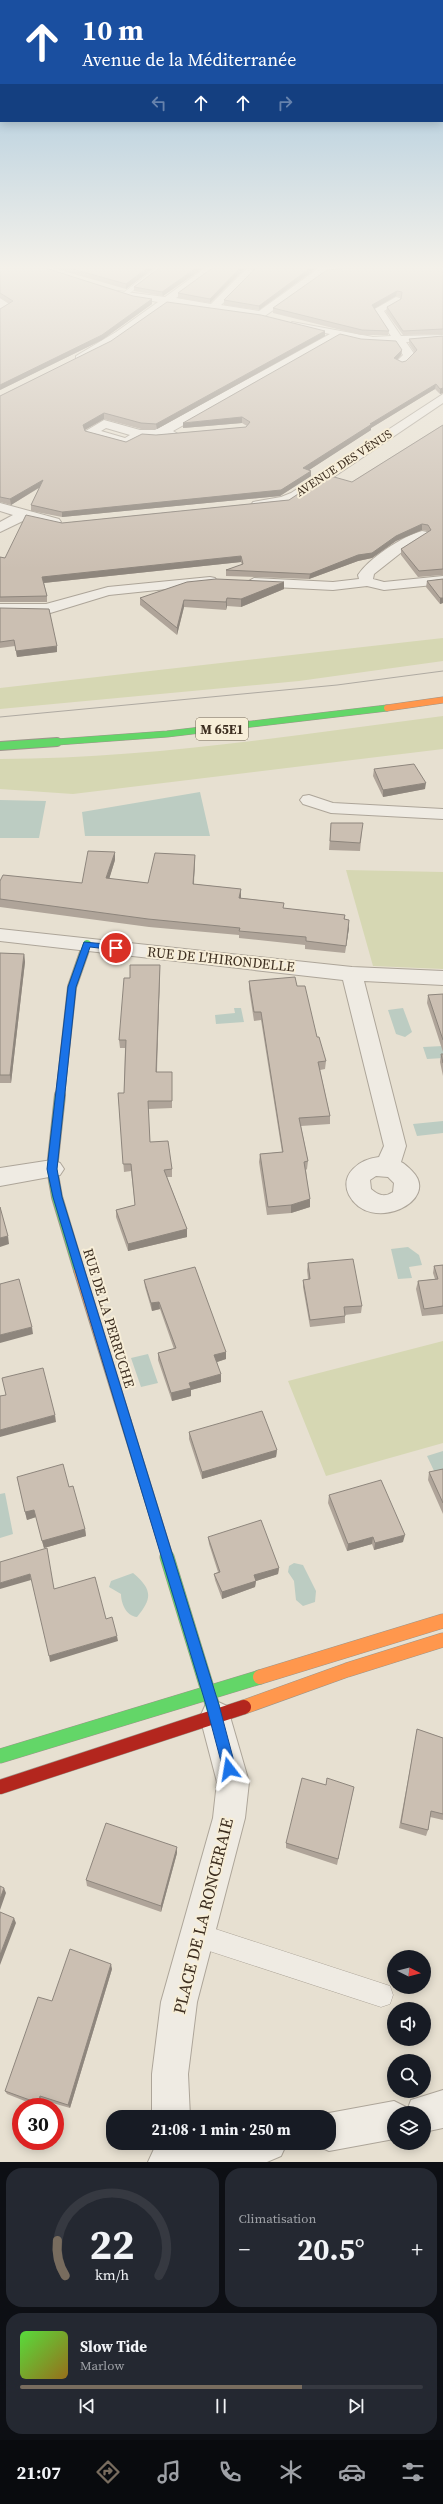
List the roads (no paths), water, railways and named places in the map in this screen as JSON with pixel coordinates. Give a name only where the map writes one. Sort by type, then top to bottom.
[{"type":"street","points":[[156,435],[279,367]]},
{"type":"street","name":"AVENUE DES VÉNUS","points":[[244,507],[274,504],[296,496],[443,398]]},
{"type":"street","points":[[140,434],[156,435],[188,433]]},
{"type":"street","points":[[0,507],[23,515],[54,522],[68,523]]},
{"type":"street","points":[[0,528],[23,515]]},
{"type":"street","points":[[367,582],[365,575],[369,571],[407,541],[422,535]]},
{"type":"street","points":[[241,582],[333,586],[367,582],[380,586],[396,586],[443,580]]},
{"type":"street","points":[[0,609],[47,609],[108,592],[226,581]]},
{"type":"street","name":"M 65E1","points":[[0,746],[110,740],[200,732],[443,700]]},
{"type":"street","points":[[309,800],[330,808],[443,814]]},
{"type":"street","name":"RUE DE L'HIRONDELLE","points":[[0,936],[87,944],[352,974],[443,978]]},
{"type":"street","name":"RUE DE LA PERRUCHE","points":[[87,944],[72,987],[52,1169],[58,1197],[213,1705]]},
{"type":"street","points":[[352,974],[395,1146],[386,1167]]},
{"type":"street","points":[[0,1177],[52,1169]]},
{"type":"street","points":[[0,1787],[213,1705],[443,1621]]},
{"type":"street","points":[[0,1756],[213,1705],[347,1670],[443,1640]]},
{"type":"street","name":"PLACE DE LA RONCERAIE","points":[[171,2110],[170,2074],[179,2002],[228,1818],[232,1782],[213,1705]]},
{"type":"street","points":[[431,2112],[443,2109]]},
{"type":"street","points":[[336,2131],[387,2121]]},
{"type":"street","points":[[170,2155],[211,2150]]},
{"type":"lane","points":[[197,1935],[381,1994]]},
{"type":"tram line","points":[[0,717],[337,685],[443,671]]}]
